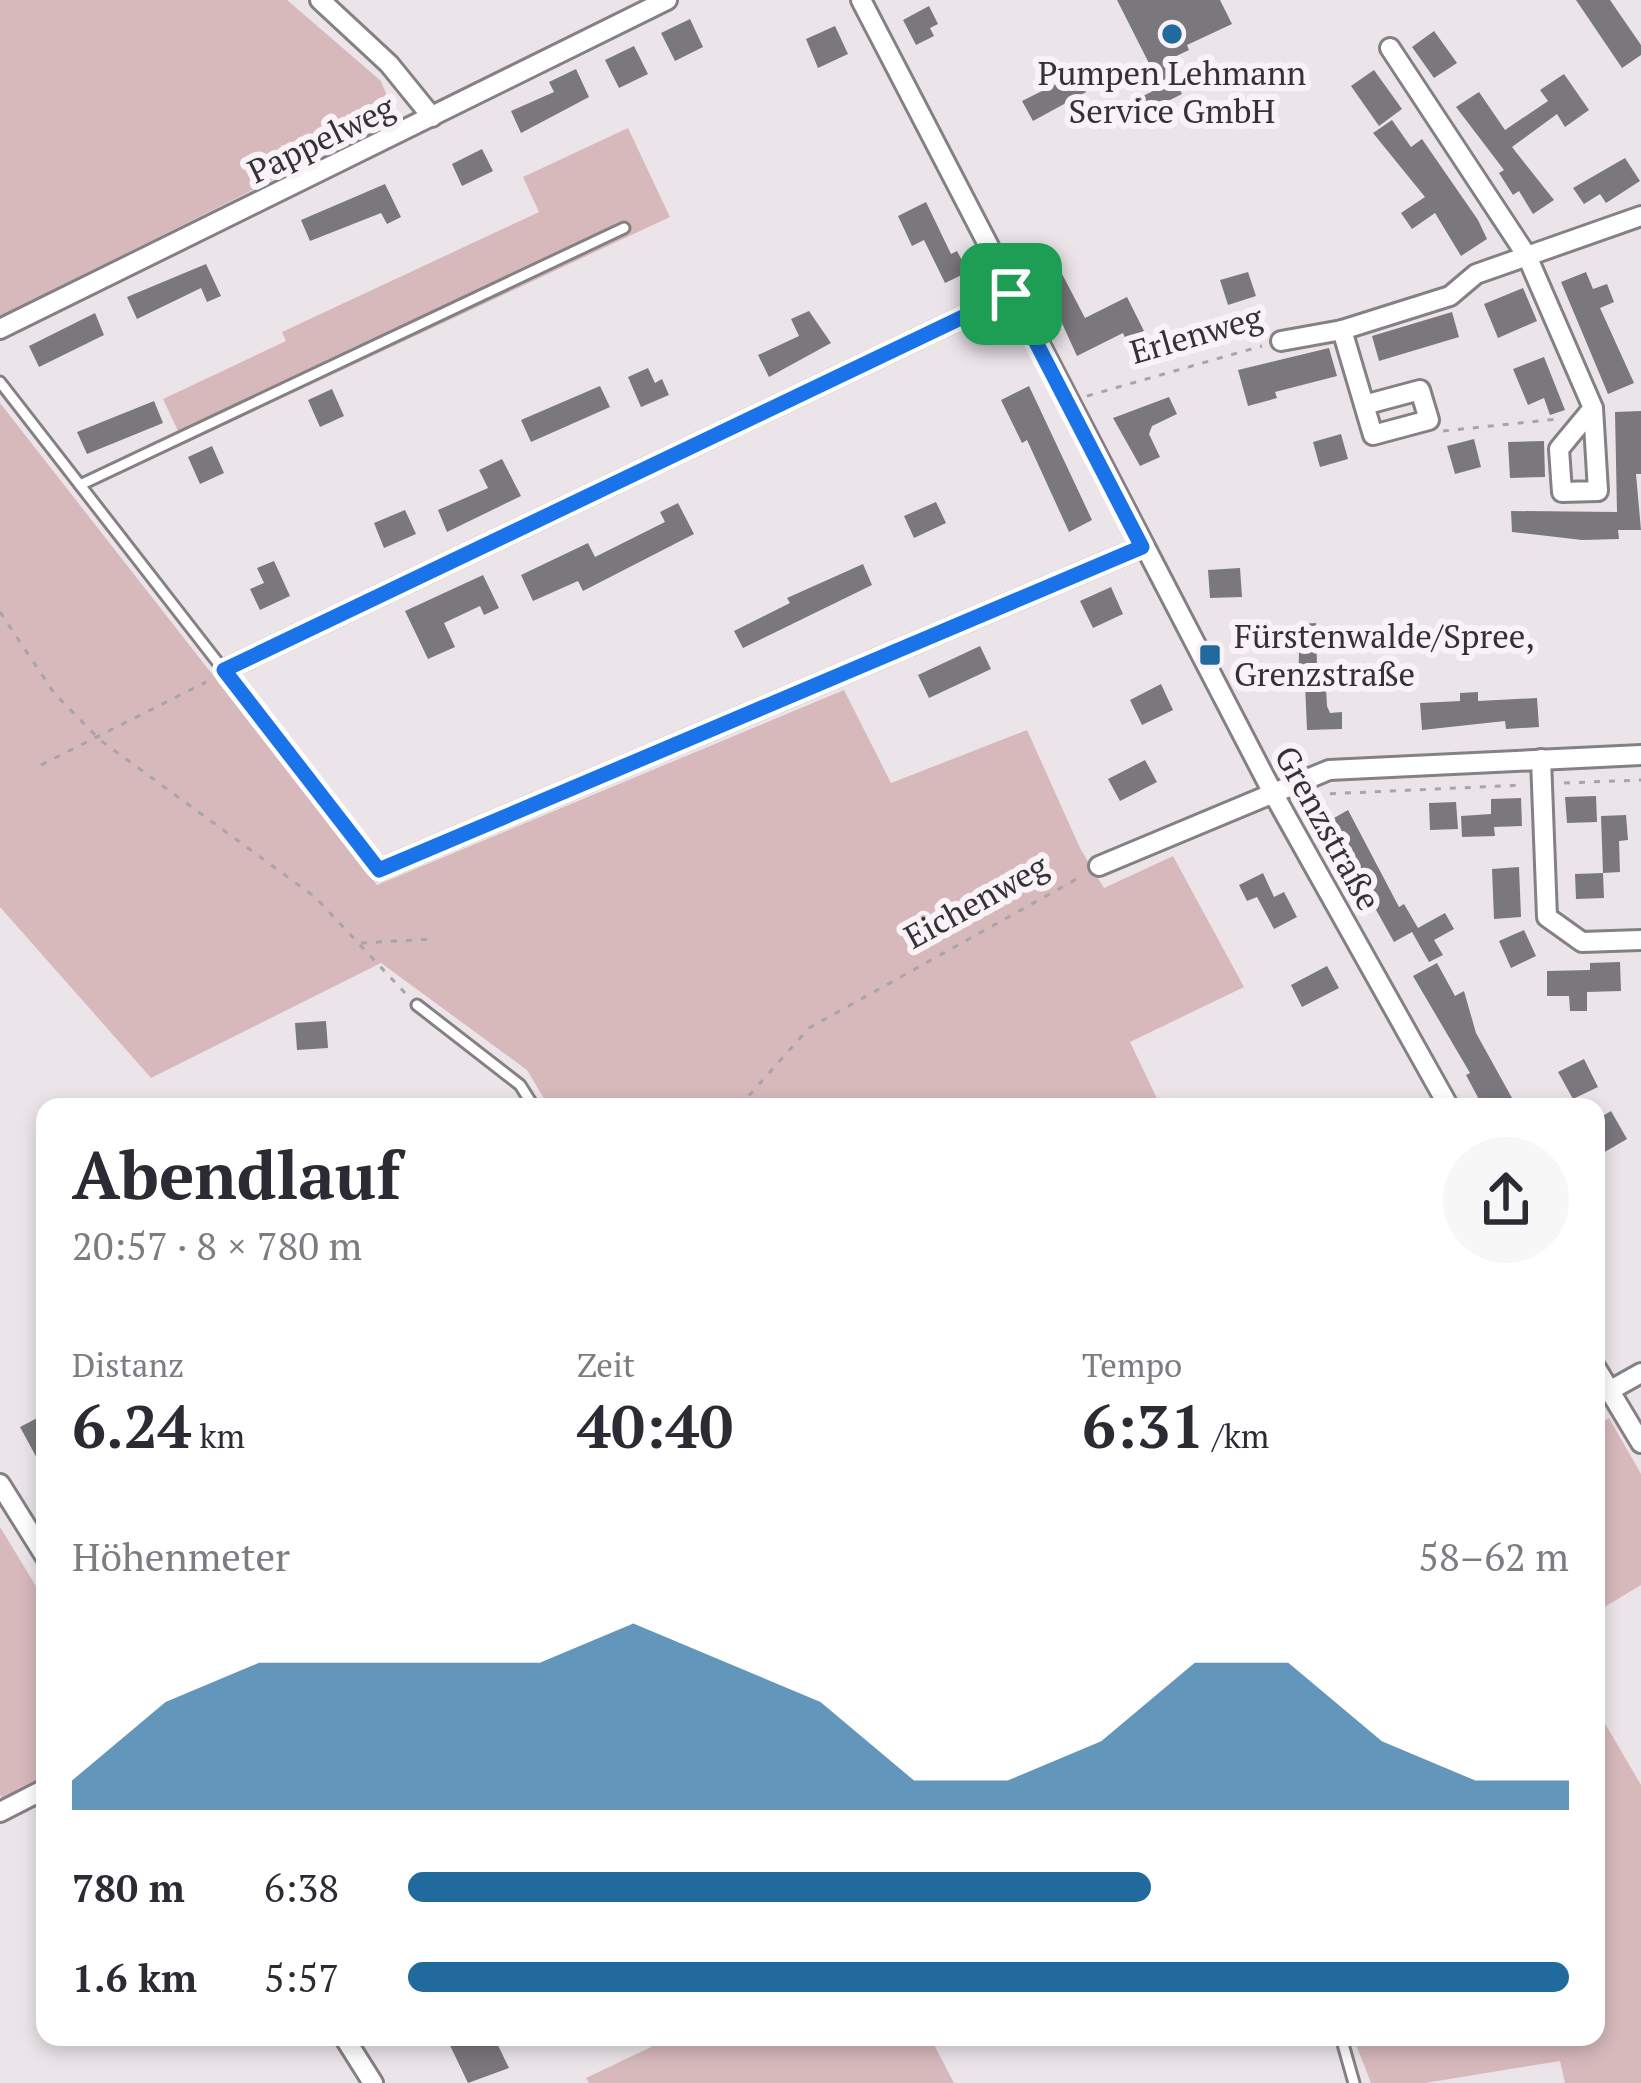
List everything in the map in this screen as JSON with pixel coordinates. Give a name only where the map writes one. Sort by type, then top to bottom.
[{"type":"street","points":[[320,0],[389,64],[433,117]]},
{"type":"street","name":"Pappelweg","points":[[0,329],[667,0]]},
{"type":"street","name":"Grenzstraße","points":[[861,0],[1142,547],[1444,1098]]},
{"type":"street","points":[[1390,48],[1527,256],[1588,411]]},
{"type":"street","name":"Erlenweg","points":[[1281,341],[1342,330],[1450,296],[1476,274],[1641,216]]},
{"type":"street","points":[[225,671],[1011,294]]},
{"type":"street","points":[[1342,330],[1364,405],[1373,435],[1429,419],[1420,390],[1364,405]]},
{"type":"street","points":[[379,870],[1142,547]]},
{"type":"street","name":"Eichenweg","points":[[1100,866],[1329,770],[1641,755]]},
{"type":"street","points":[[1541,759],[1547,917],[1582,942],[1641,940]]},
{"type":"street","points":[[1609,1391],[1641,1372]]},
{"type":"street","points":[[1605,1384],[1641,1443]]},
{"type":"street","points":[[0,1484],[36,1542]]},
{"type":"street","points":[[0,1811],[36,1793]]},
{"type":"street","points":[[350,2046],[373,2083]]},
{"type":"lane","points":[[80,485],[624,228]]},
{"type":"lane","points":[[0,382],[379,870]]},
{"type":"lane","points":[[417,1005],[520,1085],[528,1098]]},
{"type":"lane","points":[[1344,2046],[1354,2083]]},
{"type":"path","name":"Erlenweg","points":[[1068,402],[1281,341]]},
{"type":"path","points":[[1429,419],[1438,431],[1588,411]]},
{"type":"path","points":[[0,612],[54,693],[100,740],[315,896],[417,1005]]},
{"type":"path","points":[[41,765],[100,740],[225,671]]},
{"type":"path","points":[[1286,816],[1325,794],[1641,780]]},
{"type":"path","name":"Eichenweg","points":[[747,1098],[809,1028],[1100,866]]},
{"type":"path","points":[[359,943],[431,939]]},
{"type":"shaded area","points":[[0,0],[287,0],[381,81],[396,118],[0,317]]},
{"type":"shaded area","points":[[628,128],[670,217],[184,444],[163,399],[286,341],[282,332],[539,212],[523,177]]},
{"type":"shaded area","points":[[0,403],[377,885],[844,690],[891,783],[1027,730],[1080,848],[1104,888],[1173,856],[1244,987],[1130,1042],[1157,1098],[544,1098],[527,1070],[381,963],[151,1078],[0,907]]},
{"type":"shaded area","points":[[1609,1418],[1641,1474],[1641,1585],[1605,1607],[1605,1420]]},
{"type":"shaded area","points":[[0,1527],[36,1586],[36,1787],[5,1803],[0,1795]]},
{"type":"shaded area","points":[[1605,1723],[1641,1785],[1641,2083],[1565,2083],[1560,2061],[1425,2083],[1371,2083],[1357,2046],[1605,2046]]},
{"type":"shaded area","points":[[653,2046],[935,2046],[954,2083],[589,2083],[586,2078]]},
{"type":"building","name":"Pumpen Lehmann Service GmbH","points":[[1117,0],[1220,0],[1232,24],[1187,45],[1189,50],[1166,61],[1182,94],[1138,116],[1131,102],[1161,87]]},
{"type":"building","points":[[1576,0],[1610,0],[1641,45],[1641,55],[1622,68]]},
{"type":"building","points":[[929,6],[938,24],[930,28],[934,36],[916,45],[903,20]]},
{"type":"building","points":[[690,19],[703,47],[675,61],[661,33]]},
{"type":"building","points":[[835,26],[848,54],[818,68],[806,39]]},
{"type":"building","points":[[1434,31],[1457,63],[1434,78],[1412,47]]},
{"type":"building","points":[[634,46],[648,74],[619,88],[605,60]]},
{"type":"building","points":[[576,69],[589,97],[521,133],[511,111],[554,92],[549,82]]},
{"type":"building","points":[[1374,70],[1402,109],[1379,126],[1351,86]]},
{"type":"building","points":[[1076,74],[1086,92],[1033,121],[1022,101]]},
{"type":"building","points":[[1564,74],[1589,110],[1565,127],[1557,114],[1512,147],[1554,200],[1533,214],[1519,191],[1513,195],[1499,173],[1504,170],[1456,107],[1479,92],[1505,130],[1548,101],[1540,90]]},
{"type":"building","points":[[1392,120],[1411,147],[1422,139],[1478,220],[1487,239],[1461,256],[1435,213],[1412,229],[1401,213],[1425,197],[1373,133]]},
{"type":"building","points":[[482,149],[493,171],[462,186],[452,164]]},
{"type":"building","points":[[1625,158],[1640,181],[1606,203],[1600,194],[1584,204],[1573,188]]},
{"type":"building","points":[[385,184],[401,217],[387,224],[381,213],[310,241],[301,220]]},
{"type":"building","points":[[926,202],[951,254],[957,251],[968,272],[945,283],[924,240],[912,246],[898,216]]},
{"type":"building","points":[[206,264],[221,296],[207,302],[201,288],[137,319],[127,297]]},
{"type":"building","points":[[1061,272],[1085,318],[1127,297],[1144,331],[1126,340],[1123,333],[1077,356],[1043,282]]},
{"type":"building","points":[[1248,272],[1256,296],[1228,305],[1220,280]]},
{"type":"building","points":[[1586,272],[1593,289],[1607,284],[1614,302],[1600,308],[1634,383],[1608,394],[1561,282]]},
{"type":"building","points":[[1523,288],[1537,321],[1498,338],[1484,304]]},
{"type":"building","points":[[809,311],[831,343],[769,377],[758,355],[799,336],[791,319]]},
{"type":"building","points":[[1452,312],[1459,337],[1379,361],[1372,336]]},
{"type":"building","points":[[95,313],[104,335],[39,367],[29,346]]},
{"type":"building","points":[[1329,348],[1337,376],[1275,392],[1277,398],[1248,406],[1238,370]]},
{"type":"building","points":[[1544,357],[1565,410],[1550,415],[1544,398],[1528,405],[1513,369]]},
{"type":"building","points":[[648,368],[655,383],[662,379],[669,395],[641,407],[628,377]]},
{"type":"building","points":[[600,386],[610,407],[531,442],[521,420]]},
{"type":"building","points":[[1029,386],[1092,520],[1069,532],[1027,440],[1022,443],[1001,400]]},
{"type":"building","points":[[332,389],[344,416],[320,427],[308,400]]},
{"type":"building","points":[[1169,397],[1177,414],[1152,426],[1149,434],[1160,457],[1140,466],[1113,418]]},
{"type":"building","points":[[154,401],[163,423],[87,454],[77,432]]},
{"type":"building","points":[[1641,411],[1641,474],[1636,474],[1641,530],[1618,530],[1619,539],[1582,540],[1512,532],[1511,511],[1617,512],[1615,412]]},
{"type":"building","points":[[1341,434],[1348,459],[1320,467],[1313,442]]},
{"type":"building","points":[[1474,439],[1481,467],[1455,474],[1447,446]]},
{"type":"building","points":[[1544,441],[1545,477],[1510,478],[1508,442]]},
{"type":"building","points":[[212,446],[224,473],[200,484],[188,457]]},
{"type":"building","points":[[502,459],[521,496],[447,532],[438,510],[488,488],[479,470]]},
{"type":"building","points":[[936,502],[946,523],[914,538],[904,516]]},
{"type":"building","points":[[678,503],[694,534],[583,591],[578,581],[533,601],[521,575],[588,543],[595,557],[665,522],[660,512]]},
{"type":"building","points":[[405,510],[416,534],[384,548],[374,523]]},
{"type":"building","points":[[274,561],[290,596],[260,610],[250,589],[264,583],[257,568]]},
{"type":"building","points":[[863,564],[872,585],[743,648],[734,631],[790,603],[787,598]]},
{"type":"building","points":[[1240,568],[1242,597],[1210,598],[1208,570]]},
{"type":"building","points":[[483,575],[499,608],[484,615],[480,606],[444,623],[455,647],[428,659],[405,611]]},
{"type":"building","points":[[1111,587],[1123,614],[1093,628],[1080,601]]},
{"type":"building","points":[[1316,623],[1317,667],[1325,667],[1327,706],[1330,713],[1342,712],[1342,729],[1307,730],[1305,683],[1298,683],[1300,624]]},
{"type":"building","points":[[980,646],[991,669],[929,698],[918,675]]},
{"type":"building","points":[[1161,684],[1173,710],[1142,725],[1130,700]]},
{"type":"building","points":[[1478,692],[1478,701],[1537,698],[1539,727],[1506,729],[1505,721],[1422,730],[1420,703],[1460,701],[1460,693]]},
{"type":"building","points":[[1145,760],[1157,782],[1120,801],[1108,779]]},
{"type":"building","points":[[1596,796],[1597,822],[1567,823],[1565,797]]},
{"type":"building","points":[[1521,798],[1522,826],[1494,827],[1495,836],[1462,837],[1461,816],[1491,814],[1491,799]]},
{"type":"building","points":[[1456,802],[1458,829],[1430,830],[1429,803]]},
{"type":"building","points":[[1348,810],[1399,907],[1404,904],[1418,928],[1445,913],[1454,929],[1434,940],[1443,955],[1429,962],[1412,932],[1394,942],[1327,822]]},
{"type":"building","points":[[1626,815],[1628,840],[1619,841],[1620,872],[1603,873],[1601,816]]},
{"type":"building","points":[[1519,867],[1521,917],[1494,919],[1492,869]]},
{"type":"building","points":[[1263,873],[1274,897],[1284,892],[1297,917],[1274,929],[1257,897],[1247,901],[1239,885]]},
{"type":"building","points":[[1603,873],[1604,898],[1576,899],[1575,874]]},
{"type":"building","points":[[1524,930],[1536,956],[1511,968],[1499,941]]},
{"type":"building","points":[[1620,962],[1621,991],[1587,992],[1587,1011],[1570,1011],[1569,996],[1547,996],[1547,971],[1590,970],[1590,963]]},
{"type":"building","points":[[1437,963],[1455,996],[1464,991],[1476,1033],[1512,1098],[1478,1098],[1466,1075],[1470,1073],[1413,976]]},
{"type":"building","points":[[1327,966],[1339,988],[1302,1007],[1291,985]]},
{"type":"building","points":[[326,1021],[328,1048],[297,1050],[295,1023]]},
{"type":"building","points":[[1584,1059],[1598,1087],[1572,1098],[1558,1072]]},
{"type":"building","points":[[1611,1111],[1627,1139],[1605,1152],[1605,1115]]},
{"type":"building","points":[[36,1419],[36,1456],[20,1427]]},
{"type":"building","points":[[450,2046],[498,2046],[509,2068],[468,2083]]},
{"type":"place","name":"Pumpen Lehmann Service GmbH","points":[[1172,34]]},
{"type":"place","name":"Fürstenwalde/Spree, Grenzstraße","points":[[1210,655]]},
{"type":"route","points":[[1011,294],[1142,547],[379,870],[224,670],[381,595],[1011,294]]}]
